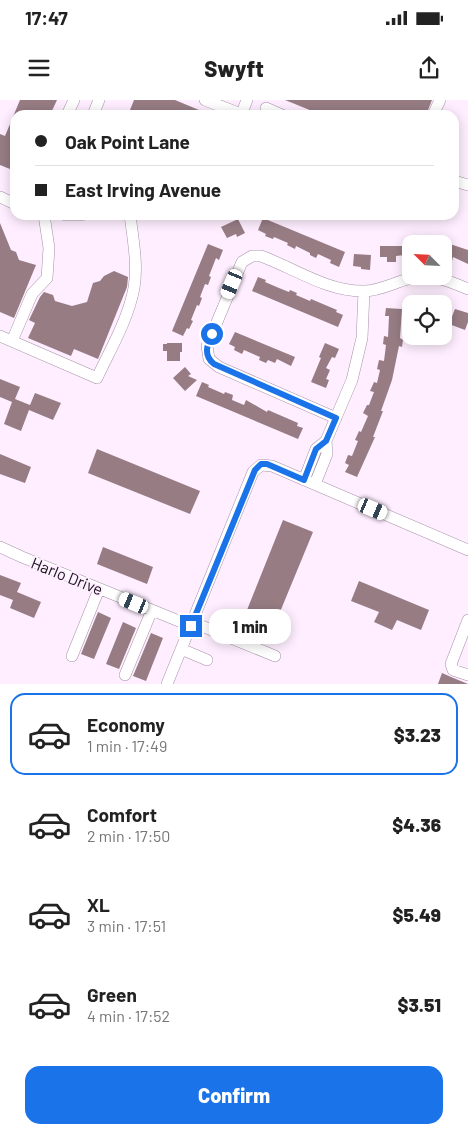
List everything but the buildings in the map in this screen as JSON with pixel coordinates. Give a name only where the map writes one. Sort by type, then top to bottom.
[{"type":"street","points":[[205,100],[229,110]]},
{"type":"street","points":[[12,341],[32,294],[47,278],[49,248],[45,220]]},
{"type":"street","points":[[0,336],[97,378],[124,319],[134,289],[136,267],[131,220]]},
{"type":"street","points":[[336,418],[219,367],[209,359],[206,351],[207,346],[242,262],[256,255],[337,287],[364,291],[380,289],[408,279],[422,277],[437,278],[468,289]]},
{"type":"street","points":[[304,480],[316,449],[326,441],[352,380],[358,359],[363,328],[364,291]]},
{"type":"street","points":[[315,484],[327,454],[326,441]]},
{"type":"street","points":[[167,684],[253,472],[261,464],[272,466],[468,550]]},
{"type":"street","name":"Harlo Drive","points":[[0,547],[99,589],[275,656]]},
{"type":"street","points":[[72,656],[99,589]]},
{"type":"street","points":[[124,675],[152,610]]},
{"type":"street","points":[[468,620],[451,664],[453,670],[468,675]]},
{"type":"street","points":[[181,649],[207,660]]},
{"type":"route","points":[[191,626],[253,472],[261,464],[267,464],[304,480],[316,449],[326,441],[336,418],[211,362],[206,351],[212,334]]}]
